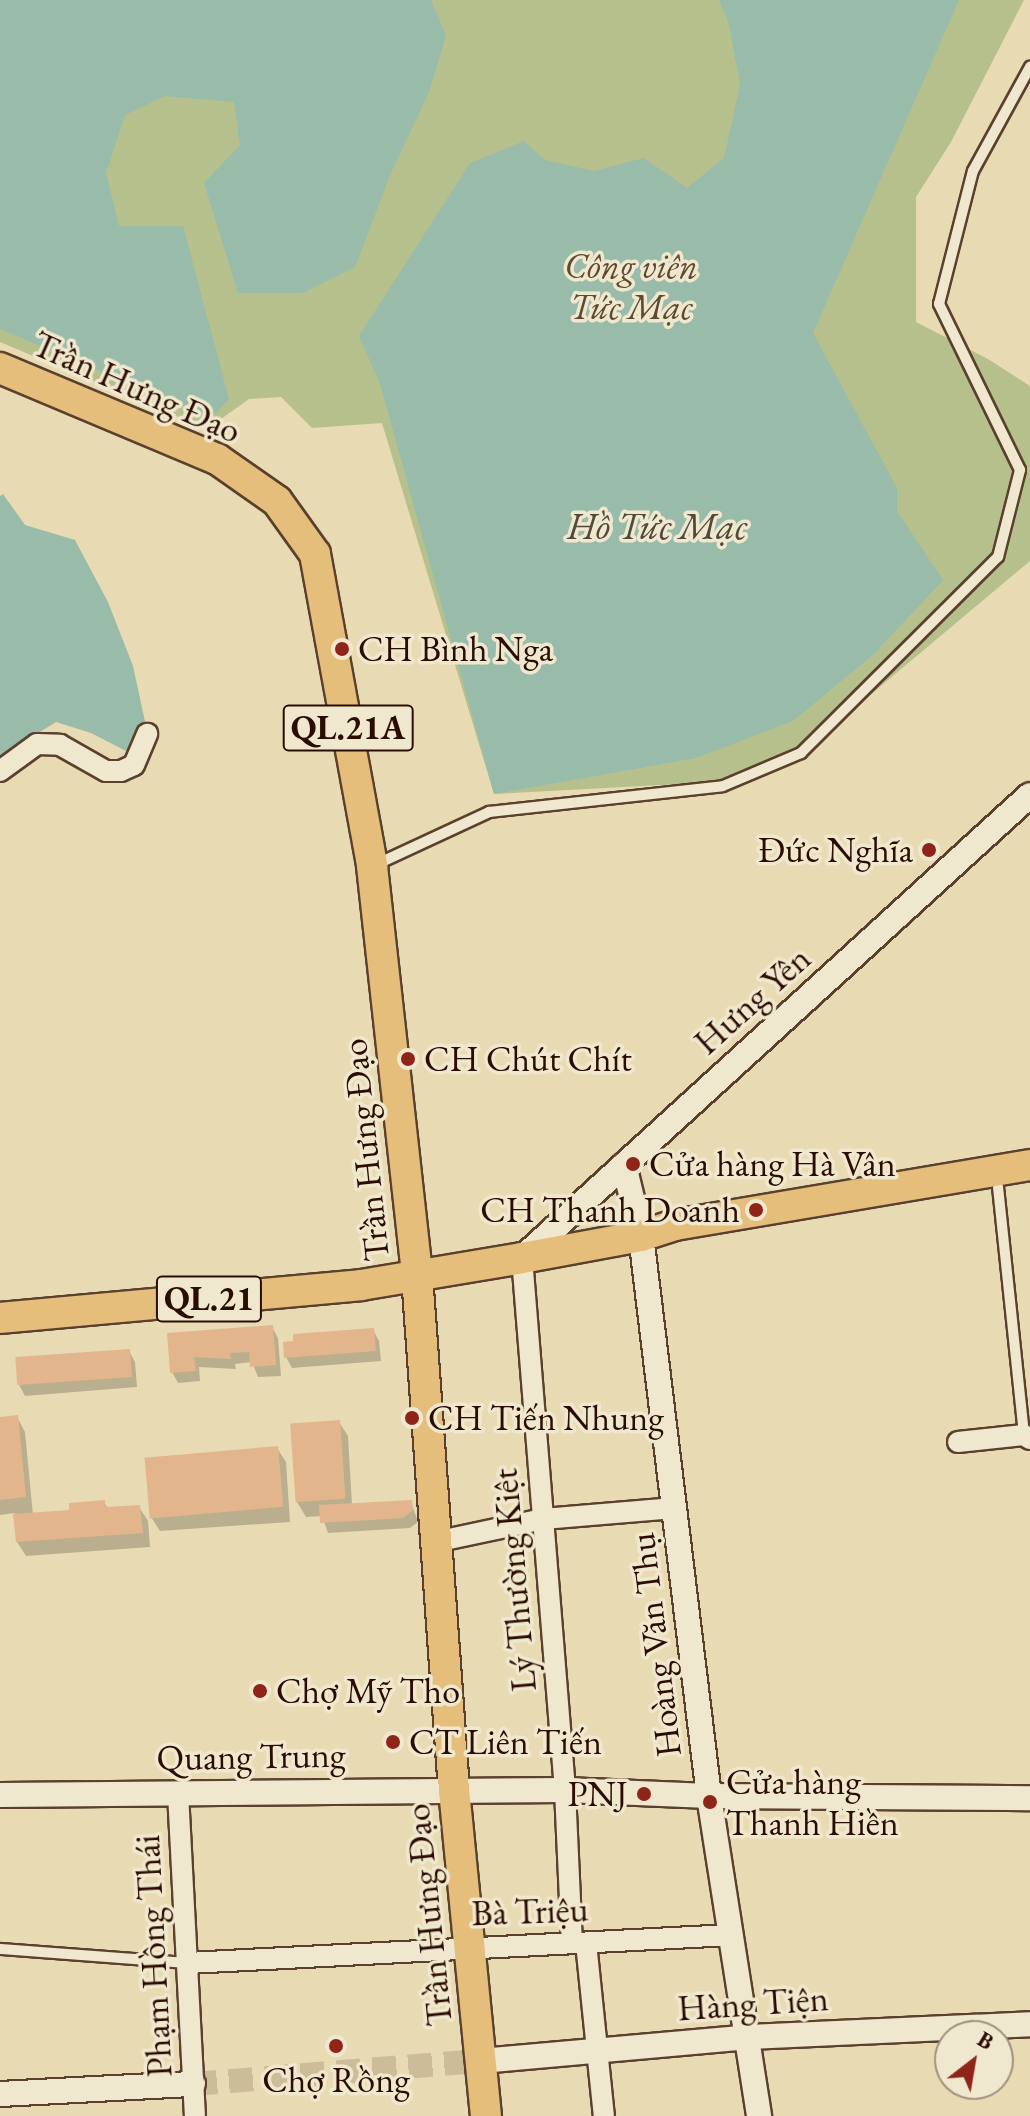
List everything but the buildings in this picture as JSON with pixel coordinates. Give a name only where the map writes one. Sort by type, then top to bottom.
[{"type":"main road","name":"Trần Hưng Đạo","points":[[0,368],[217,459],[277,501],[315,554],[372,866],[417,1275],[454,1790],[486,2116]]},
{"type":"main road","points":[[907,1193],[1030,1165]]},
{"type":"main road","points":[[417,1275],[641,1236],[675,1225],[907,1193],[1030,1183]]},
{"type":"main road","name":"QL.21","points":[[0,1304],[363,1270],[417,1275]]},
{"type":"main road","name":"QL.21","points":[[0,1318],[361,1285],[417,1275]]},
{"type":"street","points":[[0,771],[37,744],[60,745],[106,771],[121,771],[134,765],[147,734]]},
{"type":"street","name":"Hưng Yên","points":[[522,1258],[1030,795]]},
{"type":"street","name":"Hoàng Văn Thụ","points":[[624,1165],[641,1236],[709,1796],[759,2116]]},
{"type":"street","name":"Lý Thường Kiệt","points":[[522,1258],[579,1943],[604,2116]]},
{"type":"street","points":[[958,1442],[1027,1437]]},
{"type":"street","points":[[435,1542],[543,1519],[675,1508]]},
{"type":"street","name":"Quang Trung","points":[[0,1795],[565,1790],[709,1796],[1030,1798]]},
{"type":"street","name":"Phạm Hồng Thái","points":[[178,1793],[195,2116]]},
{"type":"street","name":"Bà Triệu","points":[[188,1963],[732,1935]]},
{"type":"street","name":"Hàng Tiện","points":[[481,2061],[749,2037],[1030,2024]]},
{"type":"street","points":[[0,2094],[193,2084]]},
{"type":"lane","points":[[372,866],[489,812],[723,786],[801,753],[998,557],[1020,470],[939,304],[973,171],[1030,67]]},
{"type":"lane","points":[[998,1187],[1027,1437]]},
{"type":"lane","points":[[0,1949],[188,1963]]},
{"type":"green space","name":"Công viên Tức Mạc","points":[[0,0],[1024,0],[951,142],[916,197],[916,322],[988,359],[1030,386],[1030,561],[801,753],[735,781],[494,794],[382,423],[312,428],[281,397],[249,399],[207,429],[0,342]]},
{"type":"water","points":[[0,0],[431,0],[446,36],[429,92],[391,173],[355,267],[303,293],[238,293],[204,183],[240,145],[234,102],[165,96],[125,115],[106,173],[119,226],[183,226],[229,399],[215,414],[200,413],[0,329]]},
{"type":"water","name":"Hồ Tức Mạc","points":[[719,0],[959,0],[813,333],[897,488],[897,511],[943,580],[873,655],[793,721],[696,758],[494,794],[380,384],[359,336],[470,163],[524,141],[545,160],[594,171],[644,158],[687,188],[724,158],[740,85],[729,24]]},
{"type":"water","points":[[3,494],[25,525],[75,540],[108,602],[133,666],[146,726],[126,751],[91,733],[56,722],[0,757],[0,496]]},
{"type":"tunnel","points":[[193,2084],[481,2061]]},
{"type":"place","name":"CH Bình Nga","points":[[342,649]]},
{"type":"place","name":"Đức Nghĩa","points":[[929,850]]},
{"type":"place","name":"CH Chút Chít","points":[[408,1059]]},
{"type":"place","name":"Cửa hàng Hà Vân","points":[[633,1164]]},
{"type":"place","name":"CH Thanh Doanh","points":[[756,1210]]},
{"type":"place","name":"CH Tiến Nhung","points":[[412,1418]]},
{"type":"place","name":"Chợ Mỹ Tho","points":[[260,1691]]},
{"type":"place","name":"CT Liên Tiến","points":[[393,1742]]},
{"type":"place","name":"PNJ","points":[[644,1794]]},
{"type":"place","name":"Cửa hàng Thanh Hiền","points":[[710,1802]]},
{"type":"place","name":"Chợ Rồng","points":[[336,2046]]}]
